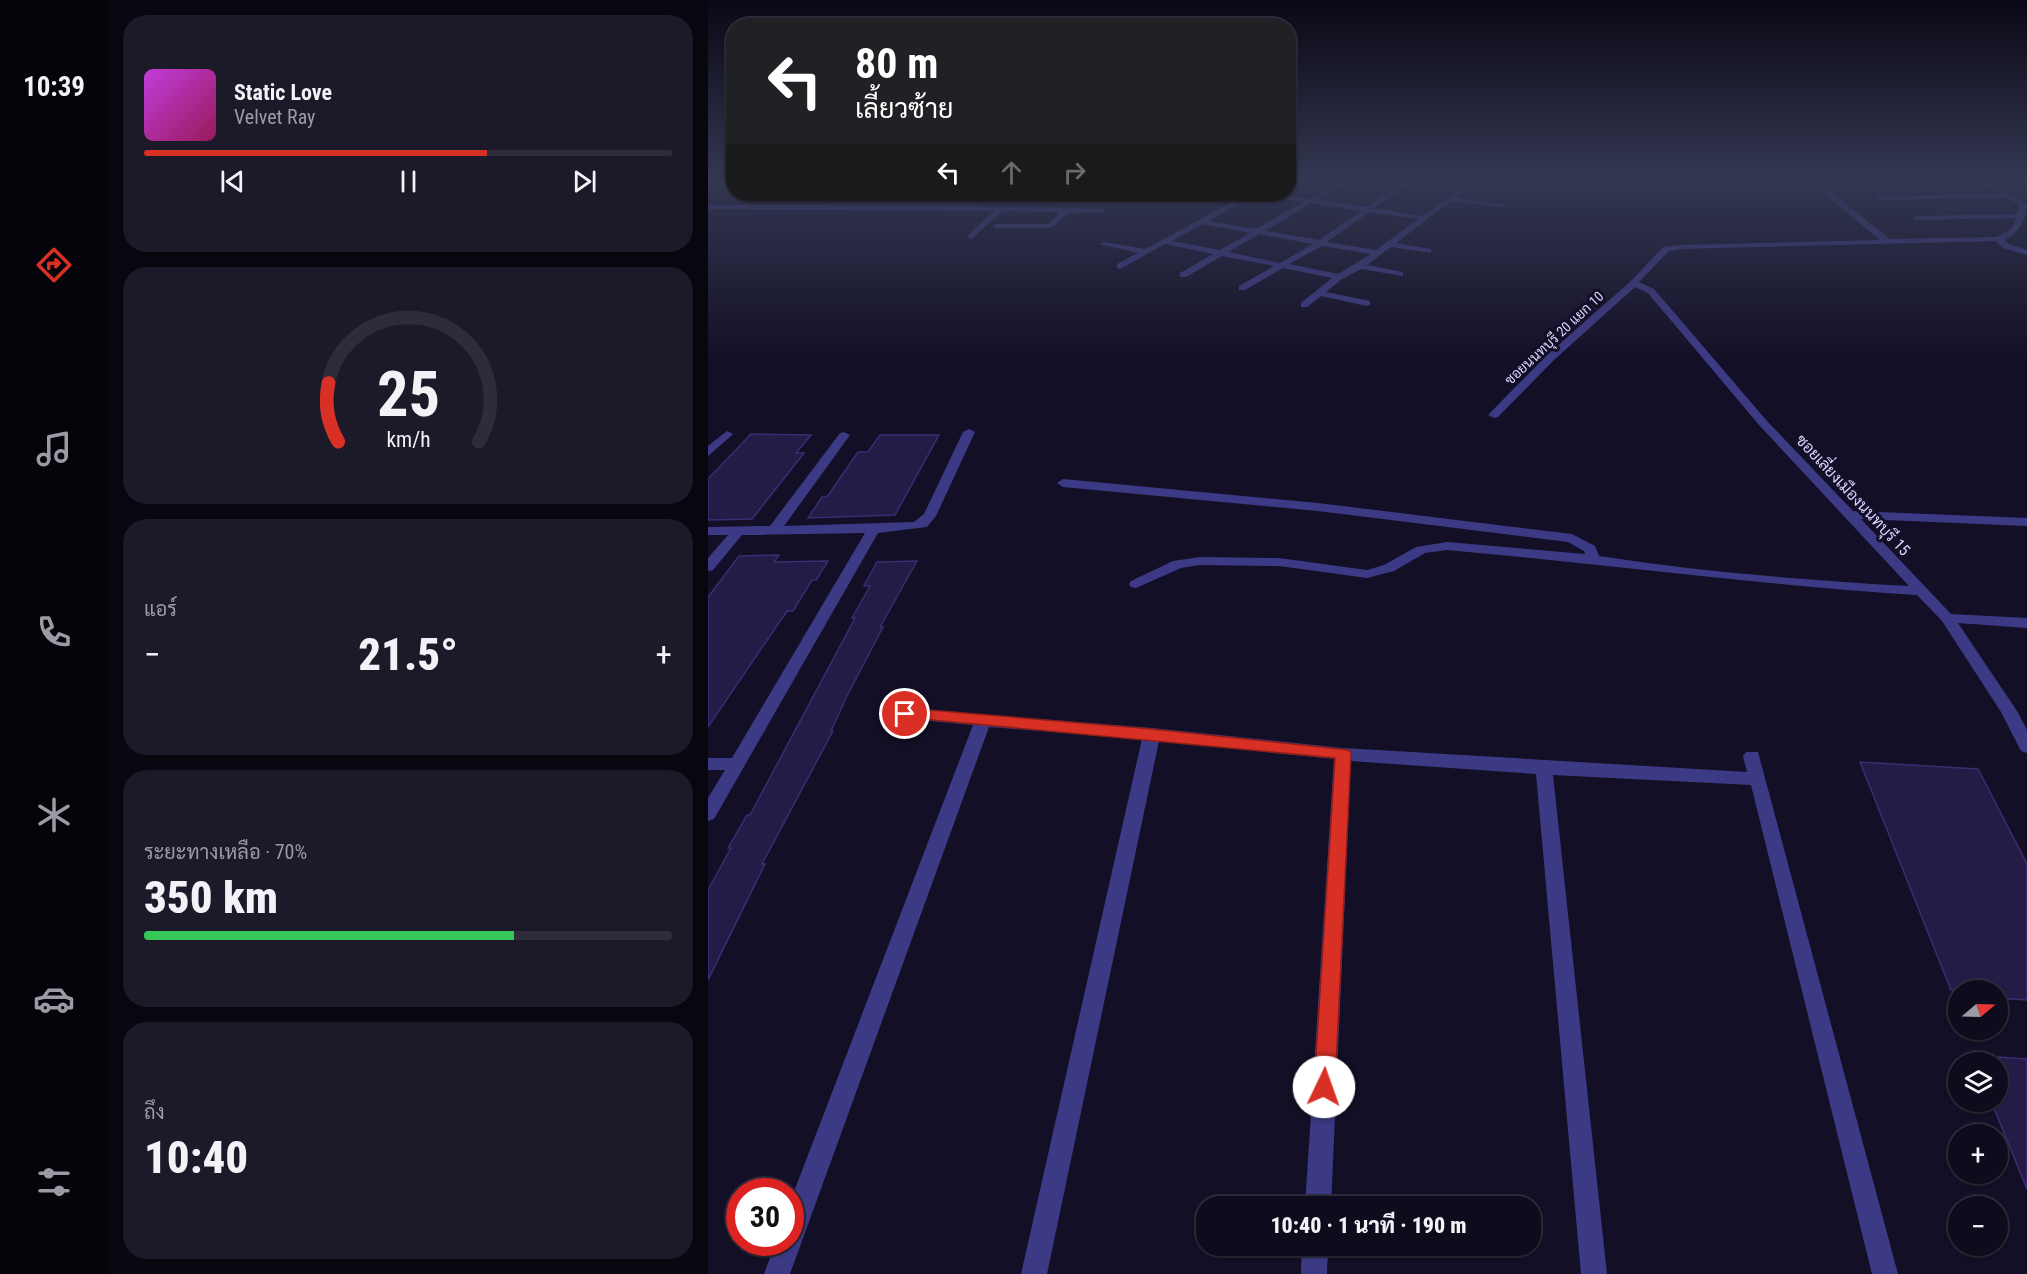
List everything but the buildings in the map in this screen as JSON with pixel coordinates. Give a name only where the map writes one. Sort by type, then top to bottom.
[{"type":"street","points":[[1183,275],[1244,241]]},
{"type":"street","points":[[1311,241],[1378,253]]},
{"type":"street","points":[[1304,305],[1339,277],[1360,266],[1392,241]]},
{"type":"street","name":"ซอยนนทบุรี 20 แยก 10","points":[[1494,415],[1550,358],[1634,283],[1660,255],[1673,248],[1873,241]]},
{"type":"street","points":[[2001,241],[2006,246],[2027,253]]},
{"type":"street","points":[[1120,266],[1166,242],[1339,277]]},
{"type":"street","points":[[1242,288],[1319,243]]},
{"type":"street","points":[[1103,244],[1147,252]]},
{"type":"street","points":[[1389,244],[1428,250]]},
{"type":"street","points":[[1360,266],[1400,274]]},
{"type":"street","name":"ซอยเลี่ยงเมืองนนทบุรี 15","points":[[1634,283],[1651,291],[1763,423],[1947,618],[2009,711],[2027,747]]},
{"type":"street","points":[[1320,293],[1367,303]]},
{"type":"street","points":[[708,531],[874,529],[908,527],[926,521],[969,432]]},
{"type":"street","points":[[708,452],[727,434]]},
{"type":"street","points":[[775,529],[844,435]]},
{"type":"street","points":[[1063,483],[1309,505],[1572,538],[1590,549],[1593,559]]},
{"type":"street","points":[[1851,515],[2027,522]]},
{"type":"street","points":[[708,814],[874,529]]},
{"type":"street","points":[[708,567],[739,530]]},
{"type":"street","points":[[1136,584],[1178,564],[1200,561],[1279,562],[1367,574],[1389,568],[1421,550],[1447,546],[1593,559],[1658,569],[1806,584],[1920,591]]},
{"type":"street","points":[[1947,618],[2027,623]]},
{"type":"street","points":[[905,714],[1152,734],[1344,753],[1544,768],[1757,779]]},
{"type":"street","points":[[804,1200],[983,722]]},
{"type":"street","points":[[1034,1274],[1152,734]]},
{"type":"street","points":[[1319,1196],[1344,753]]},
{"type":"street","points":[[1752,756],[1885,1274]]},
{"type":"street","points":[[708,764],[738,764]]},
{"type":"street","points":[[1544,768],[1594,1274]]},
{"type":"street","points":[[777,1274],[784,1256]]},
{"type":"street","points":[[1314,1274],[1315,1256]]},
{"type":"route","points":[[905,714],[1152,734],[1344,753],[1324,1087]]}]
